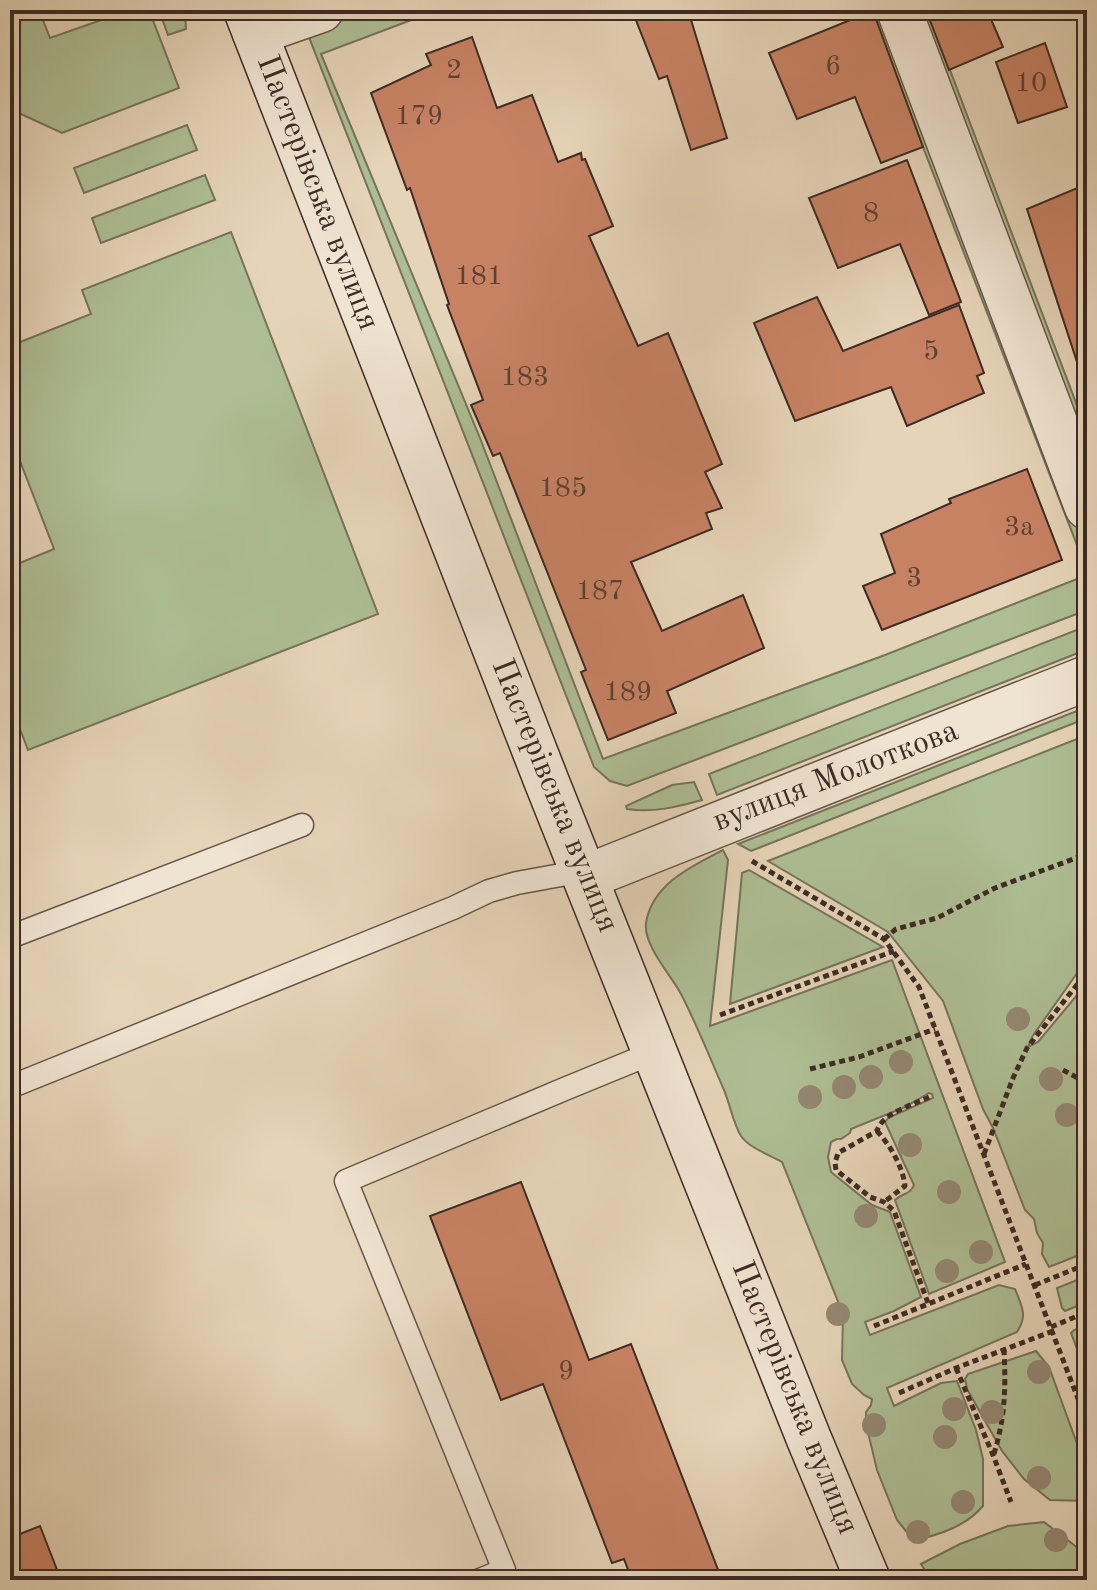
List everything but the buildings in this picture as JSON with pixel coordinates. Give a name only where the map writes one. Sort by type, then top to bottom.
[{"type":"main road","points":[[250,21],[321,10]]},
{"type":"main road","points":[[899,10],[1087,507]]},
{"type":"main road","name":"Пастерівська вулиця","points":[[250,21],[584,874],[868,1580]]},
{"type":"main road","name":"вулиця Молоткова","points":[[584,874],[1087,678]]},
{"type":"lane","points":[[10,937],[302,825]]},
{"type":"lane","points":[[10,1087],[489,891],[517,883],[584,874]]},
{"type":"lane","points":[[480,1580],[504,1570],[346,1181],[655,1052]]},
{"type":"path","points":[[884,939],[896,929],[937,918],[995,888],[1087,854]]},
{"type":"path","points":[[750,860],[884,939],[919,987],[1087,1422]]},
{"type":"path","points":[[720,1015],[894,951]]},
{"type":"path","points":[[983,1155],[1027,1048],[1087,972]]},
{"type":"path","points":[[810,1069],[859,1057],[935,1029]]},
{"type":"path","points":[[1063,1070],[1087,1083]]},
{"type":"path","points":[[928,1303],[894,1211],[884,1202],[870,1197],[836,1170],[835,1163],[838,1153],[877,1131],[879,1123],[887,1117],[929,1097]]},
{"type":"path","points":[[877,1131],[886,1141],[904,1177],[905,1186],[884,1202]]},
{"type":"path","points":[[874,1326],[1026,1264]]},
{"type":"path","points":[[1035,1285],[1087,1264]]},
{"type":"path","points":[[899,1393],[1087,1312]]},
{"type":"path","points":[[993,1455],[1002,1426],[1006,1387],[1004,1350]]},
{"type":"path","points":[[956,1368],[1011,1502]]},
{"type":"green space","points":[[10,10],[39,10],[50,38],[130,10],[149,10],[179,88],[62,133],[10,109]]},
{"type":"green space","points":[[159,10],[185,10],[186,29],[168,35]]},
{"type":"green space","points":[[367,10],[438,10],[321,54],[480,438],[603,759],[885,655],[1087,575],[1087,610],[627,786],[610,781],[594,767],[307,32]]},
{"type":"green space","points":[[870,10],[886,10],[1087,546],[1087,571]]},
{"type":"green space","points":[[913,10],[926,10],[950,70],[1087,432],[1087,464]]},
{"type":"green space","points":[[187,125],[197,150],[84,193],[74,168]]},
{"type":"green space","points":[[205,175],[215,200],[101,243],[92,218]]},
{"type":"green space","points":[[231,232],[378,614],[28,750],[10,703],[10,567],[54,549],[10,435],[10,346],[91,314],[82,290]]},
{"type":"green space","points":[[1087,626],[1087,649],[1083,651],[717,795],[709,774]]},
{"type":"green space","points":[[1087,707],[1087,718],[751,851],[738,844]]},
{"type":"green space","points":[[1087,735],[1087,950],[1079,953],[1082,966],[1028,1047],[1038,1042],[1087,983],[1087,1252],[1049,1267],[1042,1254],[1043,1243],[1034,1219],[1025,1210],[943,1001],[888,932],[768,861]]},
{"type":"green space","points":[[694,782],[702,800],[656,810],[627,809],[626,806],[672,785]]},
{"type":"green space","points":[[723,850],[728,860],[710,1026],[892,960],[1005,1262],[929,1294],[895,1200],[914,1185],[885,1122],[933,1098],[932,1094],[851,1129],[841,1139],[831,1142],[828,1157],[831,1172],[872,1205],[890,1212],[921,1297],[865,1322],[870,1335],[999,1285],[1015,1289],[1022,1306],[1023,1316],[1017,1332],[887,1388],[894,1406],[941,1383],[957,1381],[976,1430],[983,1459],[983,1506],[952,1529],[933,1536],[914,1541],[897,1520],[877,1470],[866,1424],[866,1412],[872,1399],[852,1384],[842,1360],[843,1314],[782,1162],[754,1148],[741,1136],[681,994],[659,960],[646,932],[650,909],[665,887]]},
{"type":"green space","points":[[749,870],[883,947],[730,1004],[742,873]]},
{"type":"green space","points":[[1087,1276],[1087,1302],[1065,1311],[1057,1288]]},
{"type":"green space","points":[[1087,1325],[1087,1375],[1071,1333]]},
{"type":"green space","points":[[1036,1351],[1049,1367],[1087,1471],[1087,1501],[1050,1500],[1024,1479],[1002,1451],[967,1389],[965,1379],[968,1374]]},
{"type":"green space","points":[[1044,1522],[1087,1555],[1087,1580],[931,1580],[921,1564],[960,1544],[1008,1526]]}]
